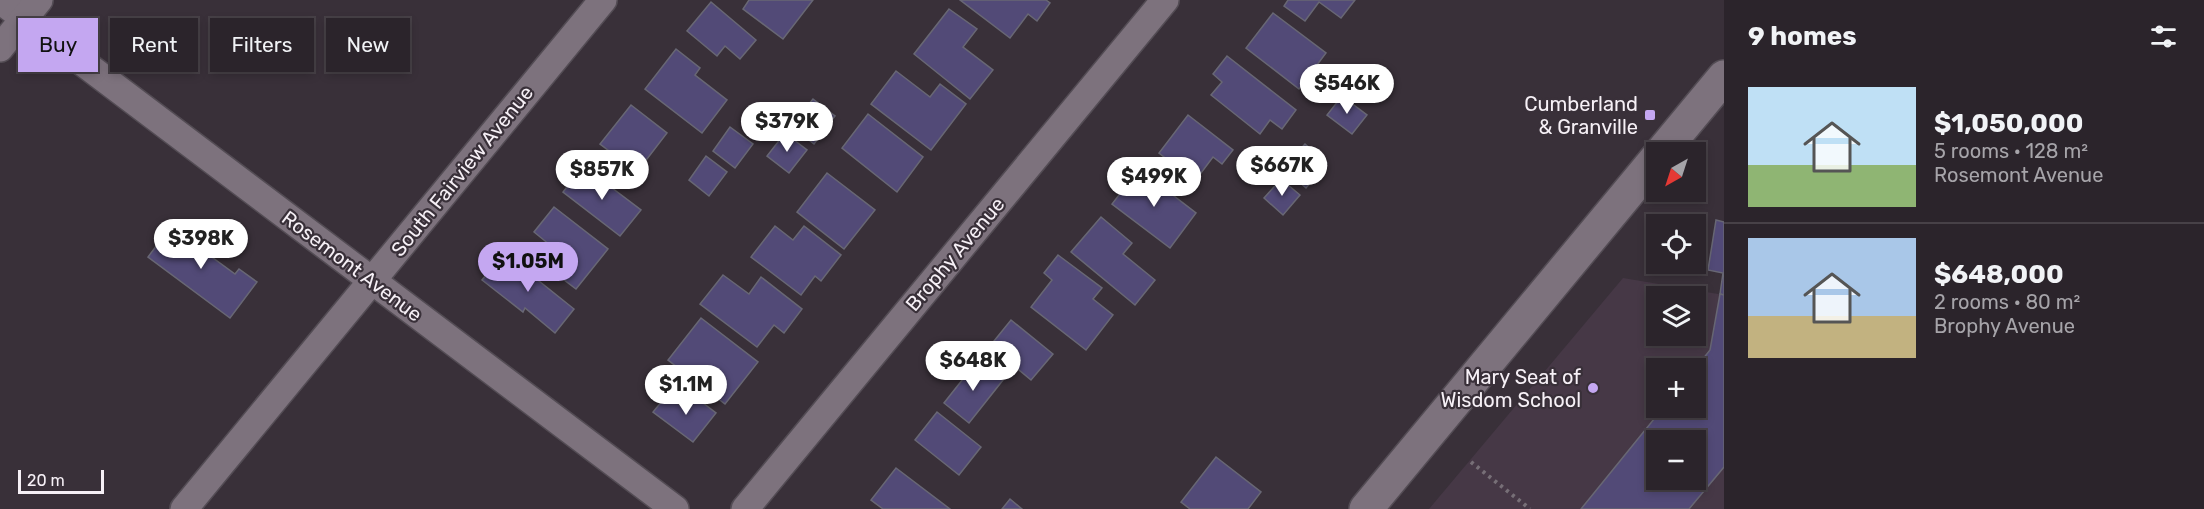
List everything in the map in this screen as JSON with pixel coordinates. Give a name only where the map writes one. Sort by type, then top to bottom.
[{"type":"street","name":"Rosemont Avenue","points":[[0,0],[32,9],[372,281],[675,509]]},
{"type":"street","name":"South Fairview Avenue","points":[[184,509],[603,0]]},
{"type":"street","name":"Brophy Avenue","points":[[745,509],[1165,0]]},
{"type":"street","points":[[0,48],[32,9]]},
{"type":"street","points":[[1670,142],[1724,77]]},
{"type":"street","points":[[1366,509],[1646,171]]},
{"type":"path","points":[[1471,462],[1530,509]]},
{"type":"shaded area","name":"Mary Seat of Wisdom School","points":[[1623,278],[1671,286],[1646,286],[1646,346],[1706,346],[1706,292],[1724,295],[1724,509],[1429,509]]},
{"type":"building","points":[[749,0],[813,0],[783,39],[743,9]]},
{"type":"building","points":[[960,0],[1046,0],[1050,3],[1037,21],[1028,14],[1010,38]]},
{"type":"building","points":[[1288,0],[1355,0],[1341,18],[1319,2],[1305,21],[1284,6]]},
{"type":"building","points":[[711,2],[756,40],[740,59],[725,46],[717,56],[687,31]]},
{"type":"building","points":[[949,9],[977,29],[963,47],[993,70],[970,99],[914,54]]},
{"type":"building","points":[[1273,13],[1326,53],[1299,89],[1246,48]]},
{"type":"building","points":[[676,49],[700,68],[695,75],[727,100],[702,133],[645,89]]},
{"type":"building","points":[[1227,56],[1296,110],[1282,129],[1270,120],[1260,134],[1211,95],[1222,82],[1213,74]]},
{"type":"building","points":[[896,71],[930,97],[940,84],[966,104],[931,150],[871,104]]},
{"type":"building","points":[[1342,96],[1367,115],[1352,134],[1327,115]]},
{"type":"building","points":[[813,99],[835,116],[814,144],[791,126]]},
{"type":"building","points":[[631,105],[667,133],[637,172],[600,144]]},
{"type":"building","points":[[868,114],[923,157],[897,192],[842,148]]},
{"type":"building","points":[[1188,115],[1233,150],[1222,164],[1213,157],[1195,181],[1159,153]]},
{"type":"building","points":[[730,127],[753,144],[735,168],[713,151]]},
{"type":"building","points":[[785,133],[807,150],[789,173],[767,156]]},
{"type":"building","points":[[1305,144],[1327,163],[1306,188],[1283,168]]},
{"type":"building","points":[[706,156],[727,172],[709,196],[689,180]]},
{"type":"building","points":[[583,166],[641,210],[620,236],[563,192]]},
{"type":"building","points":[[1139,169],[1196,213],[1170,248],[1112,204]]},
{"type":"building","points":[[827,173],[875,210],[844,249],[797,212]]},
{"type":"building","points":[[1281,179],[1300,195],[1283,215],[1264,198]]},
{"type":"building","points":[[554,207],[608,249],[576,289],[538,260],[550,245],[534,232]]},
{"type":"building","points":[[1101,217],[1132,243],[1123,254],[1155,280],[1135,305],[1071,252]]},
{"type":"building","points":[[1716,220],[1724,222],[1724,295],[1720,294],[1723,273],[1708,270]]},
{"type":"building","points":[[175,221],[202,241],[198,247],[235,274],[239,269],[257,282],[230,318],[148,257]]},
{"type":"building","points":[[775,226],[793,240],[804,226],[841,255],[821,281],[815,276],[801,295],[751,257]]},
{"type":"building","points":[[504,253],[574,309],[555,333],[525,308],[523,312],[482,280]]},
{"type":"building","points":[[1058,255],[1102,288],[1093,299],[1113,315],[1086,350],[1031,307],[1052,280],[1044,273]]},
{"type":"building","points":[[723,275],[749,294],[761,277],[802,309],[784,333],[774,325],[757,347],[700,304]]},
{"type":"building","points":[[1720,294],[1724,295],[1724,467],[1706,489],[1706,430],[1646,430],[1646,490],[1705,490],[1689,509],[1581,509],[1655,418],[1706,418],[1706,358],[1704,358],[1710,350]]},
{"type":"building","points":[[701,318],[758,362],[725,404],[668,360]]},
{"type":"building","points":[[1011,320],[1053,354],[1031,380],[990,346]]},
{"type":"building","points":[[978,360],[1003,380],[969,423],[944,403]]},
{"type":"building","points":[[690,393],[716,413],[693,442],[653,412],[667,395],[681,406]]},
{"type":"building","points":[[937,412],[981,447],[959,475],[915,440]]},
{"type":"building","points":[[1216,457],[1261,492],[1248,509],[1190,509],[1181,502]]},
{"type":"building","points":[[896,468],[950,509],[883,509],[871,500]]},
{"type":"building","points":[[1010,499],[1022,509],[1002,509]]},
{"type":"place","name":"Cumberland & Granville","points":[[1650,115]]},
{"type":"place","name":"Mary Seat of Wisdom School","points":[[1593,388]]}]
